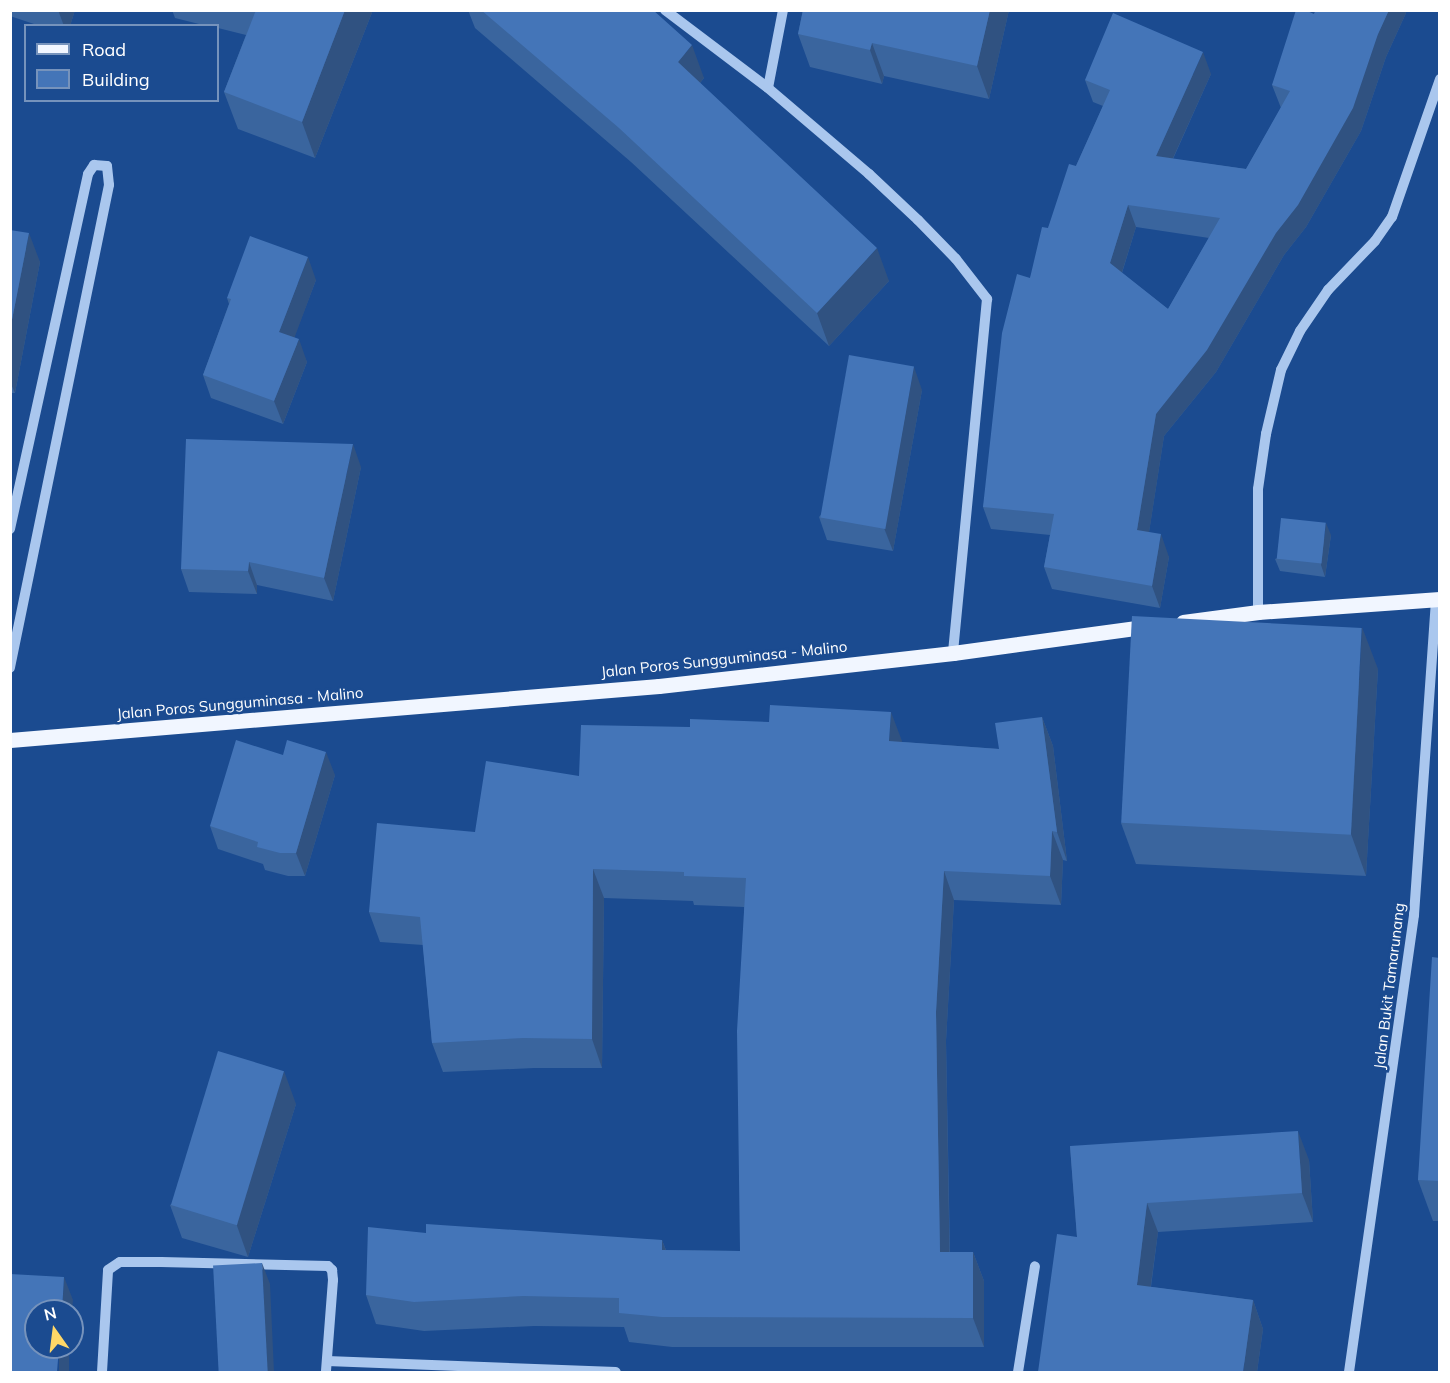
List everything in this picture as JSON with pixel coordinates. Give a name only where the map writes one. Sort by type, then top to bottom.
[{"type":"main road","name":"Jalan Poros Sungguminasa - Malino","points":[[10,740],[659,686],[952,653],[1258,612],[1438,600]]},
{"type":"street","points":[[665,10],[768,88],[869,174],[956,259],[987,299],[952,653]]},
{"type":"street","points":[[768,88],[783,10]]},
{"type":"street","points":[[1258,612],[1258,489],[1266,434],[1281,370],[1300,331],[1328,290],[1376,240],[1392,217],[1440,79]]},
{"type":"street","points":[[10,529],[88,174],[94,165],[107,166],[109,184],[10,668]]},
{"type":"street","name":"Jalan Bukit Tamarunang","points":[[1349,1372],[1414,915],[1438,600]]},
{"type":"street","points":[[102,1372],[106,1277],[108,1270],[120,1262],[325,1264],[332,1270],[333,1280],[326,1367],[616,1372]]},
{"type":"street","points":[[1018,1372],[1035,1266]]},
{"type":"building","points":[[256,10],[345,10],[302,122],[224,92]]},
{"type":"building","points":[[481,10],[653,10],[692,45],[678,62],[877,248],[817,313],[619,128]]},
{"type":"building","points":[[803,10],[990,10],[977,66],[872,43],[870,50],[798,34]]},
{"type":"building","points":[[1296,10],[1305,10],[1314,14],[1316,10],[1389,10],[1378,34],[1353,108],[1298,205],[1276,233],[1207,350],[1156,414],[1137,530],[1161,534],[1152,586],[1044,567],[1054,514],[983,507],[1002,333],[1017,274],[1030,278],[1042,227],[1048,228],[1069,164],[1076,166],[1110,90],[1085,80],[1113,13],[1203,52],[1156,156],[1246,169],[1290,91],[1272,85]],"holes":[[[1128,205],[1220,218],[1168,309],[1110,263]]]},
{"type":"building","points":[[10,230],[29,233],[10,330]]},
{"type":"building","points":[[250,236],[308,257],[279,332],[299,339],[274,401],[203,375],[231,299],[227,298]]},
{"type":"building","points":[[849,355],[914,366],[885,529],[820,517]]},
{"type":"building","points":[[186,439],[353,444],[324,578],[249,562],[248,571],[181,569]]},
{"type":"building","points":[[1281,518],[1326,523],[1321,563],[1277,559]]},
{"type":"building","points":[[1132,616],[1362,628],[1351,835],[1121,823]]},
{"type":"building","points":[[770,705],[891,712],[889,741],[999,749],[995,723],[1042,717],[1057,832],[1052,831],[1050,876],[944,871],[936,1012],[940,1252],[973,1252],[973,1318],[662,1317],[619,1313],[619,1298],[523,1296],[414,1302],[366,1295],[368,1227],[426,1233],[426,1224],[662,1240],[662,1250],[740,1251],[737,1031],[746,878],[684,876],[684,872],[593,869],[592,1039],[523,1038],[432,1043],[420,917],[369,912],[377,823],[475,832],[486,761],[579,776],[581,725],[690,727],[690,719],[769,722]]},
{"type":"building","points":[[236,740],[283,755],[287,740],[326,752],[296,853],[280,853],[257,847],[258,842],[210,826]]},
{"type":"building","points":[[1432,957],[1440,958],[1440,1181],[1418,1180]]},
{"type":"building","points":[[218,1051],[284,1071],[237,1225],[171,1205]]},
{"type":"building","points":[[1298,1131],[1302,1193],[1147,1203],[1137,1285],[1253,1300],[1243,1372],[1038,1372],[1057,1234],[1077,1237],[1070,1146]]},
{"type":"building","points":[[262,1263],[268,1372],[219,1372],[213,1266]]},
{"type":"building","points":[[10,1274],[64,1277],[63,1299],[24,1299],[24,1359],[58,1359],[57,1372],[10,1372]]}]
